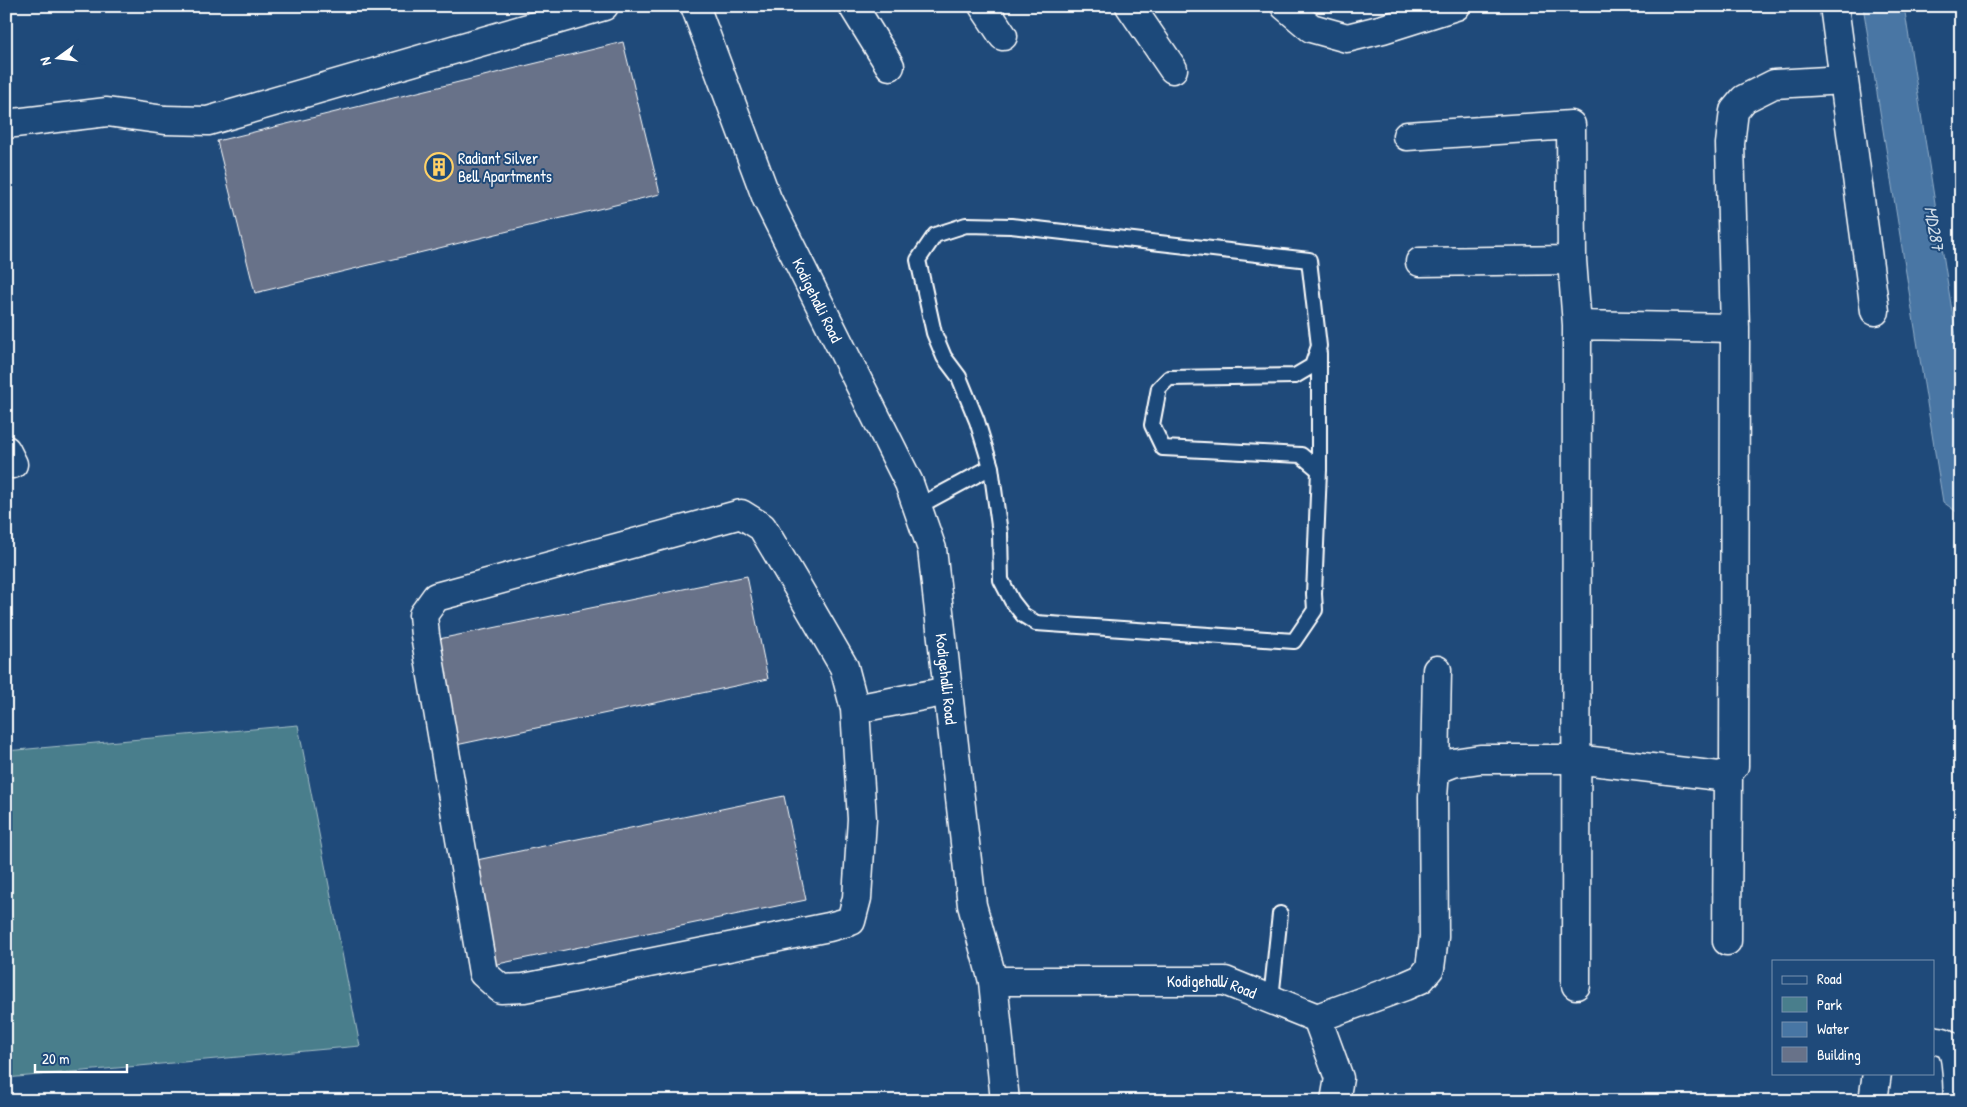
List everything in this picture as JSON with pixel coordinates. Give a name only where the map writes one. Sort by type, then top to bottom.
[{"type":"street","points":[[6,124],[108,112],[165,120],[208,121],[604,6]]},
{"type":"street","name":"Kodigehalli Road","points":[[695,6],[767,199],[909,483],[932,549],[972,905],[993,981],[1225,981],[1317,1018]]},
{"type":"street","points":[[853,6],[890,66]]},
{"type":"street","points":[[983,6],[1003,36]]},
{"type":"street","points":[[1284,6],[1311,28],[1347,38],[1383,29],[1456,6]]},
{"type":"street","points":[[1834,6],[1875,311]]},
{"type":"street","points":[[1140,9],[1173,69]]},
{"type":"street","points":[[1727,941],[1728,774],[1734,766],[1735,757],[1735,328],[1730,144],[1734,111],[1744,99],[1774,84],[1844,80]]},
{"type":"street","points":[[1407,136],[1571,125],[1572,260],[1577,325],[1576,986]]},
{"type":"street","points":[[1420,262],[1572,260]]},
{"type":"street","points":[[1577,325],[1735,328]]},
{"type":"street","points":[[741,514],[762,527],[797,586],[844,667],[855,709],[862,819],[857,898],[851,921],[524,988],[501,989],[483,973],[425,635],[423,615],[436,597],[741,514]]},
{"type":"street","points":[[1335,1101],[1339,1078],[1317,1018],[1406,986],[1421,978],[1430,968],[1434,937],[1433,797],[1437,670]]},
{"type":"street","points":[[855,709],[948,691]]},
{"type":"street","points":[[1435,770],[1453,763],[1480,759],[1575,759],[1719,776],[1728,774]]},
{"type":"street","points":[[993,981],[1005,1101]]},
{"type":"street","points":[[1934,1040],[1943,1041],[1951,1048],[1954,1058],[1958,1101]]},
{"type":"street","points":[[1873,1101],[1877,1074]]},
{"type":"lane","points":[[966,224],[1011,226],[1309,260],[1319,346],[1319,470],[1315,610],[1294,641],[1036,623],[1023,615],[1012,601],[1001,580],[1000,533],[991,467],[977,421],[959,377],[944,357],[934,333],[918,260],[935,235],[966,224]]},
{"type":"lane","points":[[1319,346],[1312,366],[1295,376],[1169,378],[1158,388],[1152,426],[1163,448],[1301,455],[1319,470]]},
{"type":"lane","points":[[917,507],[991,467]]},
{"type":"lane","points":[[1271,999],[1280,914]]},
{"type":"green space","points":[[298,725],[360,1046],[6,1078],[6,751]]},
{"type":"water","name":"MD287","points":[[1863,6],[1904,6],[1961,368],[1961,515],[1943,502]]},
{"type":"building","name":"Radiant Silver Bell Apartments","points":[[623,42],[660,194],[255,293],[217,141]]},
{"type":"building","points":[[747,576],[768,679],[456,745],[434,640]]},
{"type":"building","points":[[784,796],[806,900],[493,965],[472,861]]},
{"type":"place","name":"Radiant Silver Bell Apartments","points":[[439,167]]}]
